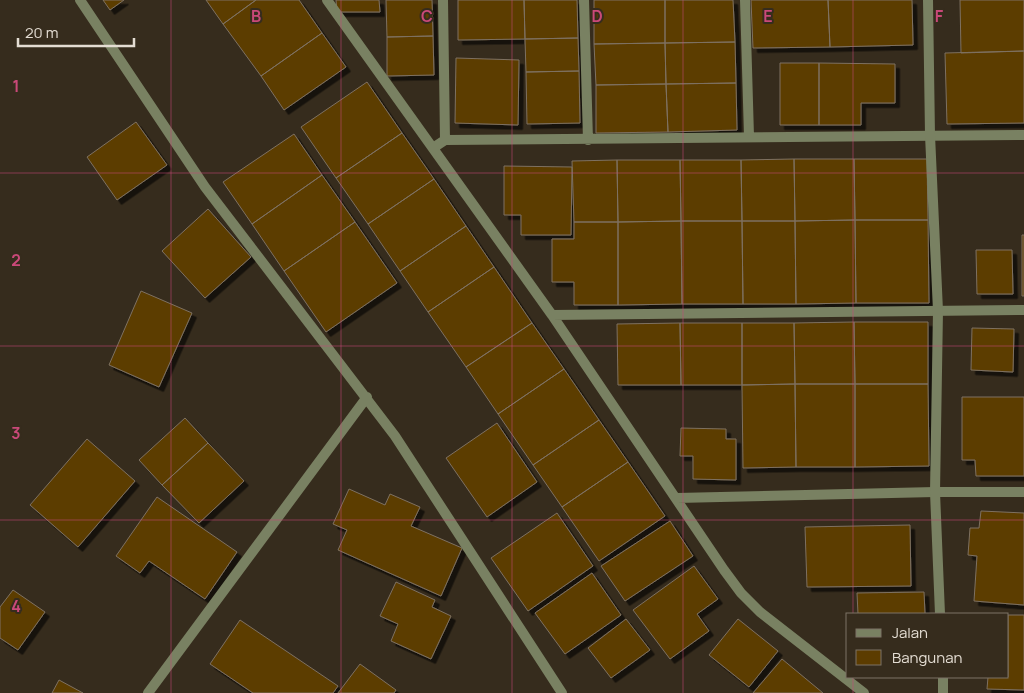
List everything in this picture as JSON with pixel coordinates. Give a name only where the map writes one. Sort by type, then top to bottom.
[{"type":"street","points":[[80,0],[205,188],[395,436],[562,693]]},
{"type":"street","points":[[326,0],[552,315],[741,593],[760,612],[864,693]]},
{"type":"street","points":[[443,0],[445,140]]},
{"type":"street","points":[[584,0],[588,140]]},
{"type":"street","points":[[745,0],[749,136]]},
{"type":"street","points":[[928,0],[930,136],[938,311],[935,492],[940,613]]},
{"type":"street","points":[[433,148],[445,140],[1024,135]]},
{"type":"street","points":[[552,315],[1024,310]]},
{"type":"street","points":[[148,693],[366,397]]},
{"type":"street","points":[[677,498],[935,492],[1024,492]]},
{"type":"street","points":[[943,678],[943,693]]},
{"type":"building","points":[[103,0],[124,0],[110,10]]},
{"type":"building","points":[[206,0],[256,0],[223,24]]},
{"type":"building","points":[[256,0],[299,0],[322,33],[261,76],[223,24]]},
{"type":"building","points":[[336,0],[379,0],[380,12],[337,12]]},
{"type":"building","points":[[386,0],[432,0],[433,36],[387,37]]},
{"type":"building","points":[[458,0],[524,0],[525,39],[458,40]]},
{"type":"building","points":[[524,0],[577,0],[578,38],[525,39]]},
{"type":"building","points":[[594,0],[665,0],[665,43],[594,44]]},
{"type":"building","points":[[665,0],[733,0],[735,42],[665,43]]},
{"type":"building","points":[[751,0],[828,0],[830,47],[753,48]]},
{"type":"building","points":[[828,0],[912,0],[913,45],[830,47]]},
{"type":"building","points":[[960,0],[1024,0],[1024,51],[961,53]]},
{"type":"building","points":[[322,33],[346,67],[284,110],[261,76]]},
{"type":"building","points":[[433,36],[434,75],[387,76],[387,37]]},
{"type":"building","points":[[578,38],[579,71],[526,72],[525,39]]},
{"type":"building","points":[[735,42],[736,83],[666,84],[665,43]]},
{"type":"building","points":[[665,43],[666,84],[596,85],[594,44]]},
{"type":"building","points":[[1024,51],[1024,123],[947,124],[945,53]]},
{"type":"building","points":[[456,58],[519,60],[518,125],[455,123]]},
{"type":"building","points":[[780,63],[819,63],[819,125],[780,125]]},
{"type":"building","points":[[819,63],[895,64],[895,103],[861,103],[861,125],[819,125]]},
{"type":"building","points":[[579,71],[580,123],[527,124],[526,72]]},
{"type":"building","points":[[367,82],[402,133],[336,178],[301,127]]},
{"type":"building","points":[[736,83],[737,130],[668,132],[666,84]]},
{"type":"building","points":[[666,84],[668,132],[596,133],[596,85]]},
{"type":"building","points":[[136,122],[167,165],[117,200],[87,157]]},
{"type":"building","points":[[402,133],[434,179],[368,224],[336,178]]},
{"type":"building","points":[[294,134],[322,175],[252,224],[223,182]]},
{"type":"building","points":[[794,159],[854,159],[855,220],[795,221]]},
{"type":"building","points":[[794,159],[795,221],[742,221],[741,160]]},
{"type":"building","points":[[854,159],[927,159],[928,220],[855,220]]},
{"type":"building","points":[[617,160],[680,160],[681,221],[618,222]]},
{"type":"building","points":[[617,160],[618,222],[574,222],[572,161]]},
{"type":"building","points":[[680,160],[741,160],[742,221],[681,221]]},
{"type":"building","points":[[504,166],[572,167],[571,235],[521,235],[521,215],[504,215]]},
{"type":"building","points":[[322,175],[355,222],[284,271],[252,224]]},
{"type":"building","points":[[434,179],[466,226],[400,271],[368,224]]},
{"type":"building","points":[[208,209],[251,257],[205,298],[162,251]]},
{"type":"building","points":[[855,220],[856,303],[796,304],[795,221]]},
{"type":"building","points":[[855,220],[928,220],[929,303],[856,303]]},
{"type":"building","points":[[681,221],[682,304],[618,305],[618,222]]},
{"type":"building","points":[[681,221],[742,221],[743,304],[682,304]]},
{"type":"building","points":[[742,221],[795,221],[796,304],[743,304]]},
{"type":"building","points":[[355,222],[397,283],[326,332],[284,271]]},
{"type":"building","points":[[574,222],[618,222],[618,305],[574,305],[574,282],[552,282],[552,239],[574,239]]},
{"type":"building","points":[[466,226],[494,267],[428,312],[400,271]]},
{"type":"building","points":[[1022,235],[1024,235],[1024,296],[1022,296]]},
{"type":"building","points":[[976,250],[1012,250],[1013,294],[977,294]]},
{"type":"building","points":[[494,267],[532,323],[466,367],[428,312]]},
{"type":"building","points":[[141,291],[192,313],[159,387],[109,365]]},
{"type":"building","points":[[854,322],[928,322],[928,384],[855,384]]},
{"type":"building","points":[[854,322],[855,384],[795,384],[794,323]]},
{"type":"building","points":[[532,323],[564,369],[498,414],[466,367]]},
{"type":"building","points":[[680,323],[742,323],[742,385],[681,385]]},
{"type":"building","points":[[680,323],[681,385],[618,385],[617,324]]},
{"type":"building","points":[[742,323],[794,323],[795,384],[742,385]]},
{"type":"building","points":[[972,328],[1014,329],[1013,372],[971,370]]},
{"type":"building","points":[[564,369],[599,420],[533,465],[498,414]]},
{"type":"building","points":[[795,384],[855,384],[855,467],[796,467]]},
{"type":"building","points":[[795,384],[796,467],[743,468],[742,385]]},
{"type":"building","points":[[855,384],[928,384],[929,466],[855,467]]},
{"type":"building","points":[[962,397],[1024,397],[1024,476],[976,476],[975,460],[962,460]]},
{"type":"building","points":[[185,418],[208,443],[162,485],[139,460]]},
{"type":"building","points":[[599,420],[628,462],[562,507],[533,465]]},
{"type":"building","points":[[497,423],[537,482],[487,517],[446,458]]},
{"type":"building","points":[[681,428],[726,429],[726,439],[736,439],[736,480],[693,479],[693,456],[680,456]]},
{"type":"building","points":[[87,439],[135,481],[78,547],[30,505]]},
{"type":"building","points":[[208,443],[244,481],[199,523],[162,485]]},
{"type":"building","points":[[628,462],[665,516],[599,561],[562,507]]},
{"type":"building","points":[[349,489],[385,505],[390,494],[420,507],[411,526],[462,548],[441,596],[338,550],[347,530],[333,524]]},
{"type":"building","points":[[157,497],[237,552],[205,599],[149,561],[140,573],[116,556]]},
{"type":"building","points":[[981,511],[1024,513],[1024,605],[974,601],[977,556],[968,555],[970,528],[979,528]]},
{"type":"building","points":[[557,513],[593,566],[528,611],[491,558]]},
{"type":"building","points":[[670,521],[693,556],[625,601],[601,566]]},
{"type":"building","points":[[910,525],[911,586],[807,587],[805,527]]},
{"type":"building","points":[[694,566],[718,599],[697,614],[709,631],[670,659],[633,610]]},
{"type":"building","points":[[592,573],[621,615],[565,654],[535,613]]},
{"type":"building","points":[[396,582],[435,600],[432,607],[451,616],[431,659],[391,641],[398,624],[380,616]]},
{"type":"building","points":[[13,590],[45,612],[18,650],[0,638],[0,607]]},
{"type":"building","points":[[924,592],[925,613],[858,613],[857,593]]},
{"type":"building","points":[[1009,615],[1024,615],[1024,690],[987,689],[988,678],[1009,678]]},
{"type":"building","points":[[626,619],[650,650],[611,678],[588,648]]},
{"type":"building","points":[[738,619],[778,651],[749,687],[709,655]]},
{"type":"building","points":[[240,620],[338,686],[333,693],[253,693],[210,664]]},
{"type":"building","points":[[782,659],[823,693],[753,693]]},
{"type":"building","points":[[360,664],[396,690],[394,693],[338,693]]},
{"type":"building","points":[[59,680],[83,693],[52,693]]}]
